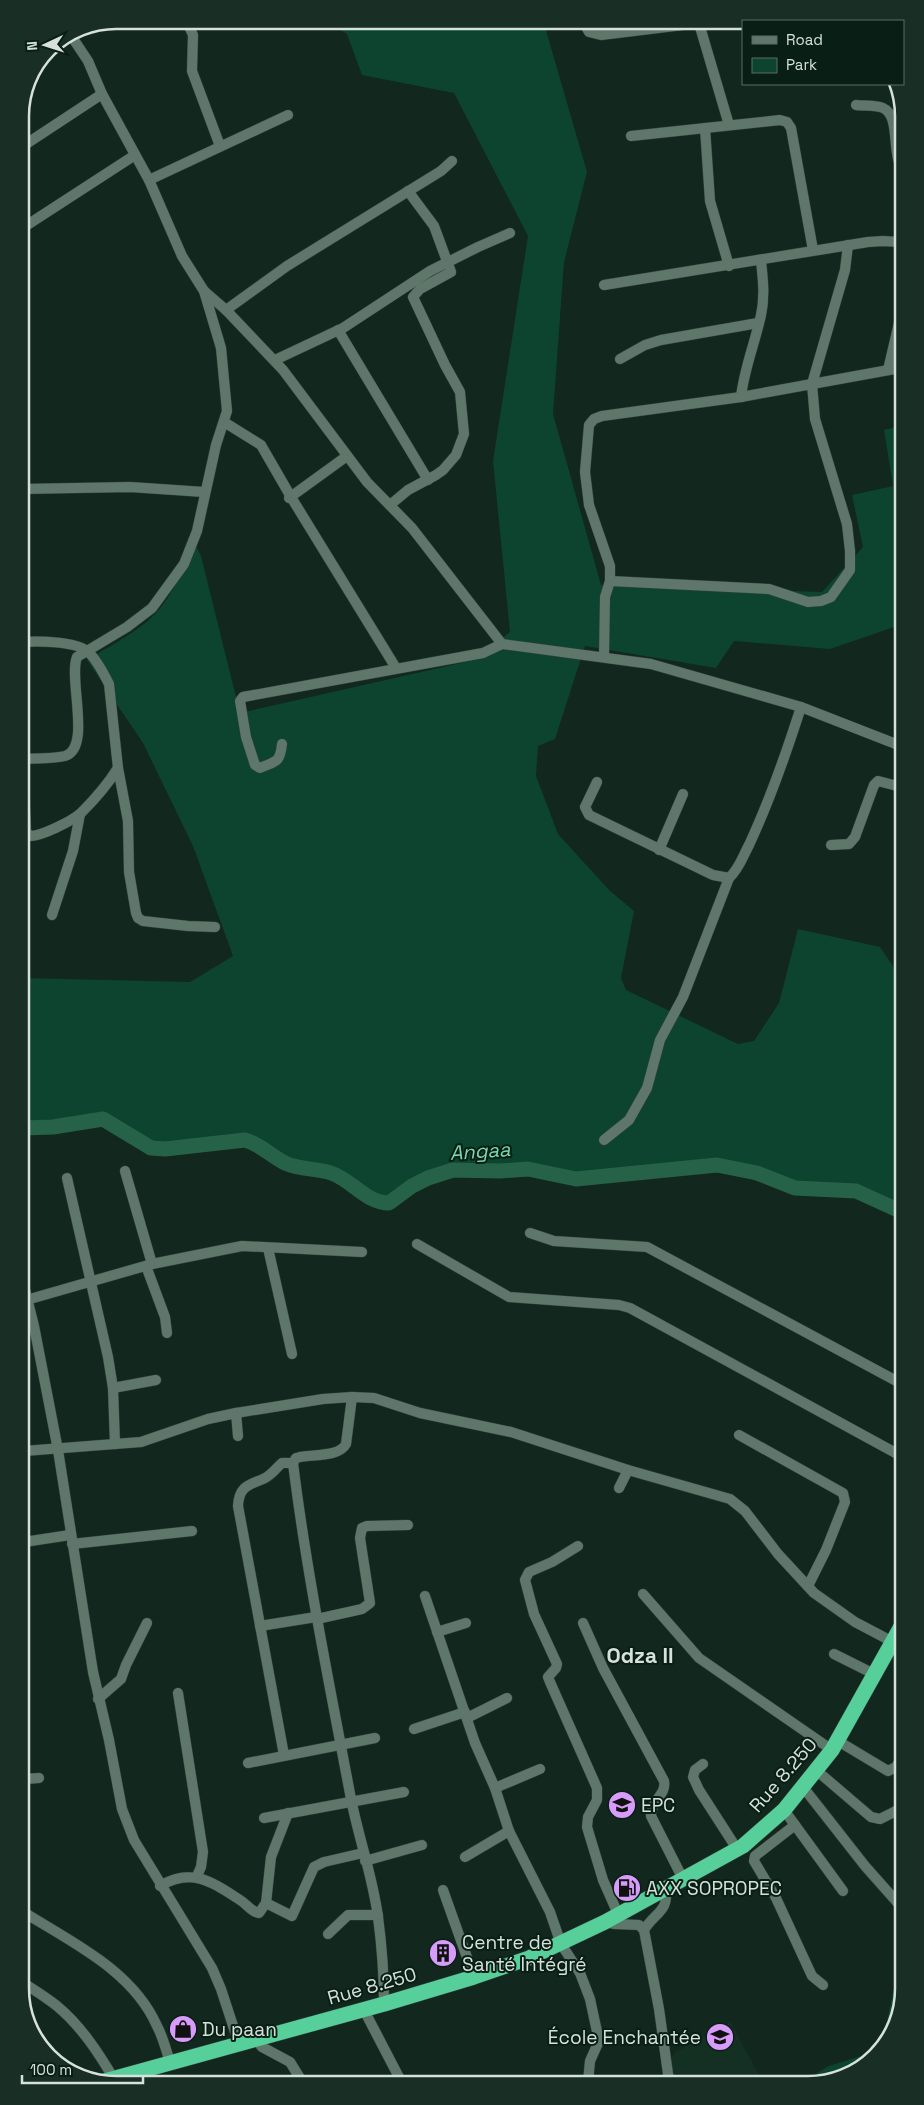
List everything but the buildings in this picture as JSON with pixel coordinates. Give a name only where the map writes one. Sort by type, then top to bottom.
[{"type":"highway","name":"Rue 8.250","points":[[122,2076],[364,2010],[530,1958],[605,1922],[737,1850],[784,1810],[835,1745],[895,1638]]},
{"type":"street","points":[[190,29],[193,35],[192,71],[220,146]]},
{"type":"street","points":[[587,29],[589,32],[601,35],[646,29]]},
{"type":"street","points":[[701,29],[729,125]]},
{"type":"street","points":[[29,759],[66,756],[77,745],[75,662],[77,656],[127,627],[152,608],[184,564],[197,531],[204,492],[227,411],[221,348],[204,291],[182,256],[149,180],[102,94],[88,61],[74,39]]},
{"type":"street","points":[[29,142],[102,94]]},
{"type":"street","points":[[856,105],[882,108],[889,112],[893,119],[895,151]]},
{"type":"street","points":[[149,180],[288,115]]},
{"type":"street","points":[[631,136],[780,120],[787,122],[791,128],[814,250]]},
{"type":"street","points":[[705,128],[710,201],[729,266]]},
{"type":"street","points":[[29,223],[135,155]]},
{"type":"street","points":[[226,310],[287,266],[441,171],[452,161]]},
{"type":"street","points":[[390,505],[408,490],[443,470],[456,455],[464,434],[460,392],[413,297],[420,289],[451,272],[434,226],[408,191]]},
{"type":"street","points":[[275,360],[338,330],[430,271],[510,233]]},
{"type":"street","points":[[604,285],[761,261],[814,250],[884,241],[895,242]]},
{"type":"street","points":[[610,581],[768,589],[808,602],[821,601],[831,597],[850,570],[850,551],[847,524],[814,419],[812,384],[845,270],[848,245]]},
{"type":"street","points":[[741,398],[744,375],[758,323],[764,284],[761,261]]},
{"type":"street","points":[[204,291],[226,310],[275,360],[346,456],[367,482],[412,528],[502,644]]},
{"type":"street","points":[[620,359],[661,340],[758,323]]},
{"type":"street","points":[[338,330],[428,480]]},
{"type":"street","points":[[888,370],[895,343]]},
{"type":"street","points":[[604,657],[605,597],[610,581],[610,566],[589,505],[585,472],[589,425],[594,419],[602,416],[741,398],[895,369]]},
{"type":"street","points":[[224,422],[262,445],[290,498],[396,668]]},
{"type":"street","points":[[290,498],[346,456]]},
{"type":"street","points":[[29,489],[130,487],[204,492]]},
{"type":"street","points":[[29,641],[65,644],[87,651],[103,672],[108,684],[118,768],[128,821],[129,872],[138,918],[143,921],[215,927]]},
{"type":"street","points":[[282,744],[280,757],[277,761],[260,768],[255,765],[243,722],[240,702],[243,697],[483,653],[502,644],[659,666],[801,707],[895,744]]},
{"type":"street","points":[[604,1140],[629,1120],[647,1088],[660,1040],[683,997],[729,878],[735,873],[781,769],[801,707]]},
{"type":"street","points":[[29,836],[40,835],[80,814],[118,768]]},
{"type":"street","points":[[831,846],[849,844],[855,837],[874,785],[878,781],[895,785]]},
{"type":"street","points":[[597,782],[585,807],[589,815],[713,875],[729,878]]},
{"type":"street","points":[[659,850],[683,794]]},
{"type":"street","points":[[52,915],[73,851],[80,814]]},
{"type":"street","points":[[125,1171],[149,1265],[165,1317],[167,1333]]},
{"type":"street","points":[[67,1178],[113,1388],[116,1444]]},
{"type":"street","points":[[530,1233],[554,1241],[627,1244],[647,1247],[895,1380]]},
{"type":"street","points":[[417,1244],[509,1297],[620,1305],[630,1308],[895,1453]]},
{"type":"street","points":[[29,1299],[149,1265],[242,1246],[362,1252]]},
{"type":"street","points":[[268,1248],[292,1354]]},
{"type":"street","points":[[29,1314],[58,1450],[98,1699],[109,1740],[122,1809],[134,1840],[160,1886],[212,1968],[221,1989],[238,2044]]},
{"type":"street","points":[[113,1388],[156,1380]]},
{"type":"street","points":[[29,1451],[141,1442],[236,1413],[352,1397],[374,1398],[420,1414],[511,1432],[735,1502],[745,1511],[778,1554],[808,1586],[848,1617],[893,1642]]},
{"type":"street","points":[[352,1397],[346,1444],[343,1449],[337,1452],[296,1458],[294,1463],[303,1543],[316,1618],[352,1801],[378,1916],[384,1963],[384,2004]]},
{"type":"street","points":[[236,1413],[238,1436]]},
{"type":"street","points":[[739,1435],[843,1493],[845,1497],[845,1502],[826,1550],[808,1586]]},
{"type":"street","points":[[284,1755],[238,1498],[246,1486],[265,1479],[282,1463],[294,1463]]},
{"type":"street","points":[[619,1488],[628,1470]]},
{"type":"street","points":[[260,1626],[362,1609],[370,1603],[360,1538],[362,1528],[367,1526],[408,1525]]},
{"type":"street","points":[[29,1542],[192,1531]]},
{"type":"street","points":[[578,1546],[552,1562],[529,1572],[526,1580],[534,1614],[556,1658],[556,1668],[548,1677],[597,1788],[597,1800],[588,1817],[586,1827],[603,1880],[618,1914]]},
{"type":"street","points":[[643,1594],[699,1658],[835,1745],[888,1771],[895,1768]]},
{"type":"street","points":[[425,1596],[475,1743],[496,1788],[509,1831],[550,1912],[561,1944],[580,1973],[590,1999],[600,2035],[598,2046],[590,2061],[589,2076]]},
{"type":"street","points":[[98,1699],[121,1679],[147,1623]]},
{"type":"street","points":[[437,1632],[466,1623]]},
{"type":"street","points":[[583,1623],[603,1668],[664,1781],[664,1790],[650,1810],[651,1816],[683,1880]]},
{"type":"street","points":[[834,1654],[874,1674]]},
{"type":"street","points":[[178,1693],[203,1852],[201,1867],[197,1876]]},
{"type":"street","points":[[414,1729],[466,1715],[507,1698]]},
{"type":"street","points":[[248,1763],[375,1738]]},
{"type":"street","points":[[702,1764],[695,1770],[693,1777],[699,1790],[737,1850]]},
{"type":"street","points":[[496,1788],[540,1769]]},
{"type":"street","points":[[816,1770],[871,1817],[880,1819],[895,1812]]},
{"type":"street","points":[[29,1779],[39,1778]]},
{"type":"street","points":[[803,1787],[865,1866],[895,1900]]},
{"type":"street","points":[[264,1818],[404,1792]]},
{"type":"street","points":[[784,1810],[843,1891]]},
{"type":"street","points":[[160,1886],[181,1877],[197,1876],[242,1901],[256,1913],[264,1908],[266,1903],[271,1857],[288,1813]]},
{"type":"street","points":[[795,1825],[755,1856],[754,1860],[776,1898],[812,1976],[823,1985]]},
{"type":"street","points":[[465,1857],[509,1831]]},
{"type":"street","points":[[266,1903],[292,1916],[314,1867],[324,1862],[364,1857],[422,1845]]},
{"type":"street","points":[[644,1930],[648,1923],[665,1906],[667,1900],[665,1889]]},
{"type":"street","points":[[443,1890],[474,1977]]},
{"type":"street","points":[[29,1915],[81,1947],[122,1976],[144,2003],[158,2026],[170,2062]]},
{"type":"street","points":[[328,1934],[348,1915],[378,1916]]},
{"type":"street","points":[[605,1922],[639,1925],[644,1930],[660,2009],[668,2076]]},
{"type":"street","points":[[29,1987],[56,2005],[74,2022],[100,2054],[107,2076]]},
{"type":"street","points":[[364,2010],[398,2076]]},
{"type":"street","points":[[256,2040],[262,2047],[290,2062],[298,2076]]},
{"type":"shaded area","name":"École Enchantée","points":[[730,2022],[760,2076],[673,2076],[670,2062],[674,2053]]},
{"type":"green space","points":[[339,29],[546,29],[587,172],[564,262],[553,414],[601,585],[822,592],[863,547],[852,495],[893,486],[884,430],[895,427],[895,627],[830,649],[734,641],[716,668],[585,646],[555,739],[538,746],[536,776],[558,834],[609,890],[634,911],[621,978],[626,990],[738,1044],[754,1041],[779,1003],[798,929],[880,947],[893,966],[895,975],[895,1209],[856,1191],[795,1188],[757,1173],[717,1165],[576,1179],[528,1169],[500,1171],[453,1170],[428,1178],[412,1186],[389,1203],[373,1199],[339,1176],[285,1163],[256,1144],[245,1140],[165,1149],[151,1148],[103,1119],[53,1127],[29,1128],[29,978],[190,982],[233,956],[193,846],[143,743],[87,660],[144,624],[158,611],[196,546],[201,556],[240,713],[474,660],[510,632],[493,461],[528,236],[454,93],[362,75],[347,34]]},
{"type":"green space","points":[[895,1983],[894,2007],[885,2029]]},
{"type":"green space","points":[[866,2054],[857,2062],[836,2072],[812,2076],[829,2066]]},
{"type":"waterway","name":"Angaa","points":[[29,1128],[53,1127],[103,1119],[151,1148],[165,1149],[245,1140],[256,1144],[285,1163],[339,1176],[373,1199],[389,1203],[412,1186],[428,1178],[453,1170],[500,1171],[528,1169],[576,1179],[717,1165],[757,1173],[795,1188],[856,1191],[895,1209]]},
{"type":"place","name":"EPC","points":[[622,1805]]},
{"type":"place","name":"AXX SOPROPEC","points":[[627,1888]]},
{"type":"place","name":"Centre de Santé Intégré","points":[[443,1953]]},
{"type":"place","name":"Du paan","points":[[183,2029]]},
{"type":"place","name":"École Enchantée","points":[[720,2037]]},
{"type":"district","name":"Odza II","points":[[640,1655]]}]
